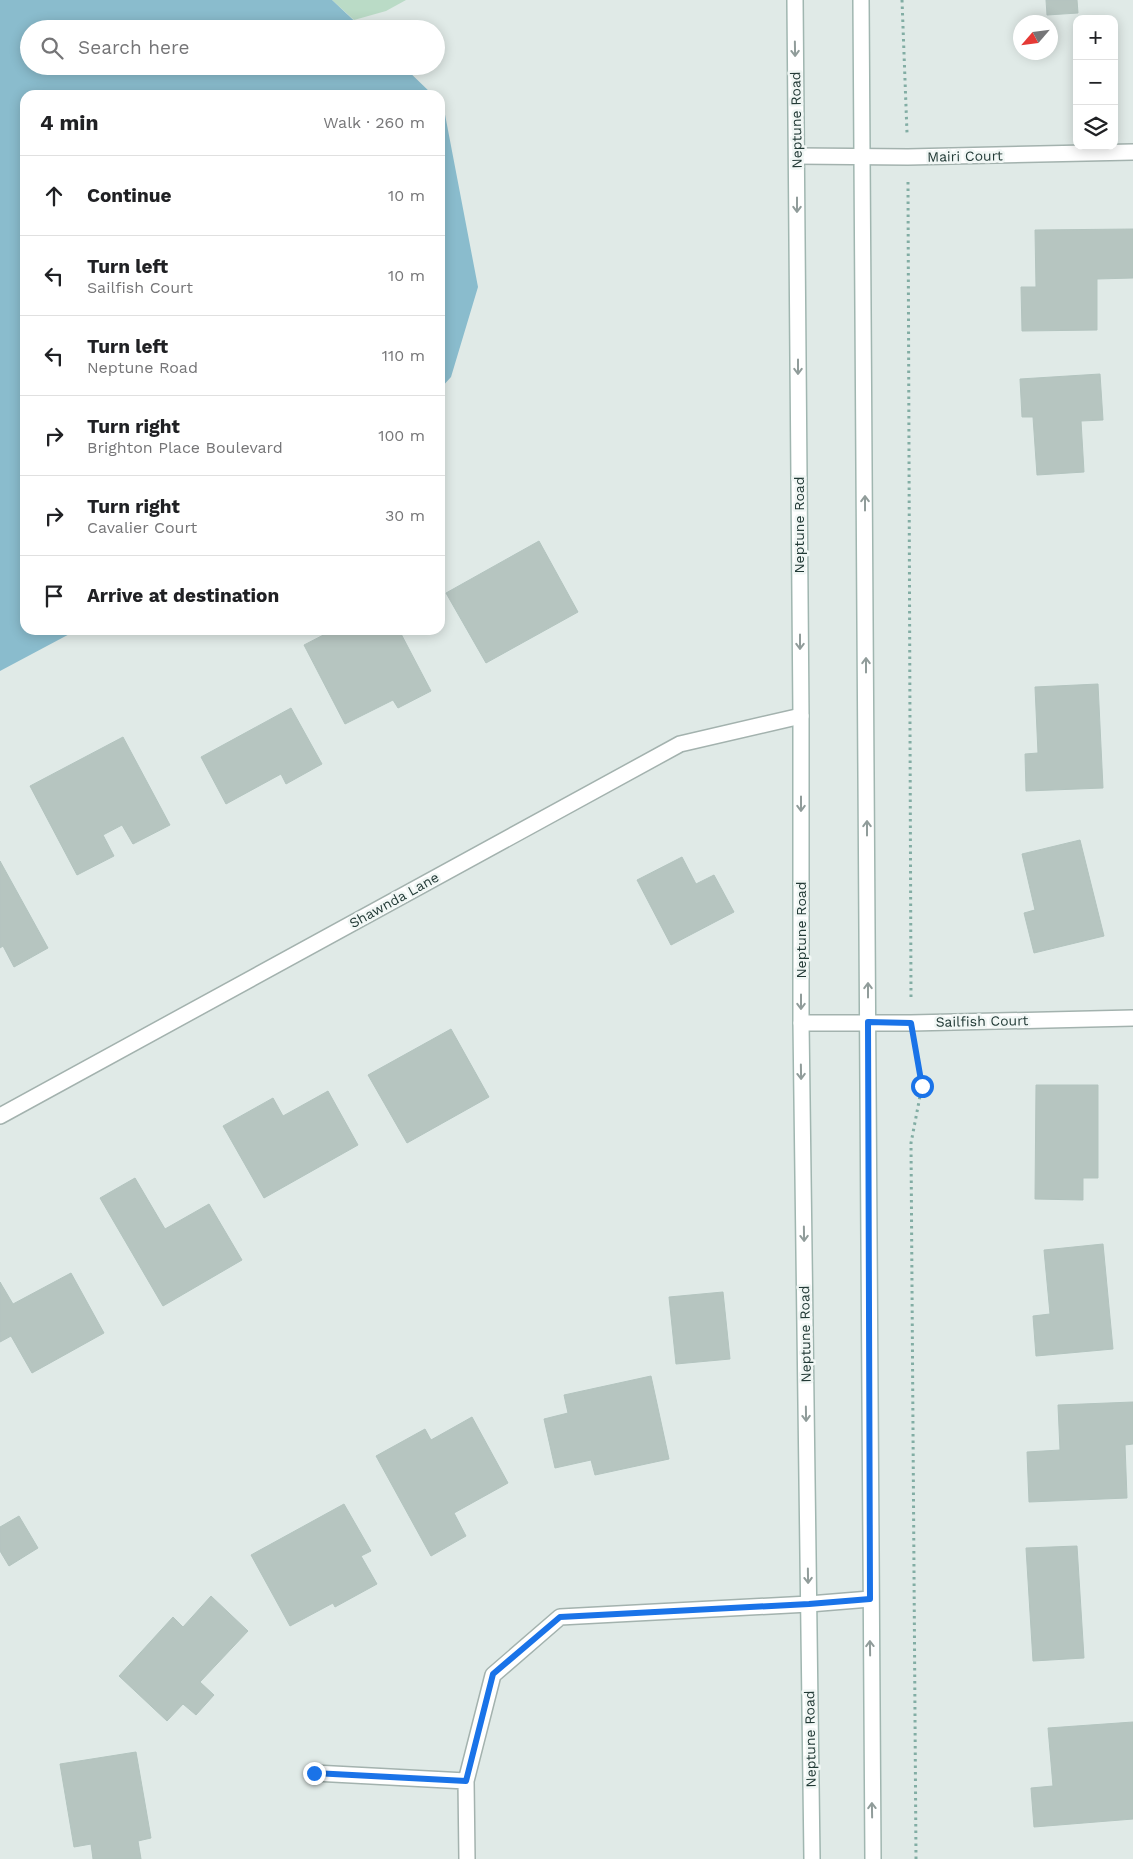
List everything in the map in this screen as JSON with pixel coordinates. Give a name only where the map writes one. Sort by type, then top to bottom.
[{"type":"main road","name":"Neptune Road","points":[[795,0],[801,716],[801,1023],[812,1859]]},
{"type":"main road","points":[[861,0],[873,1859]]},
{"type":"main road","name":"Mairi Court","points":[[797,156],[1133,152]]},
{"type":"main road","name":"Shawnda Lane","points":[[0,1116],[680,744],[801,716]]},
{"type":"main road","name":"Sailfish Court","points":[[801,1023],[911,1023],[1133,1018]]},
{"type":"main road","points":[[467,1859],[466,1781],[493,1674],[560,1617],[870,1599]]},
{"type":"main road","points":[[314,1773],[466,1781]]},
{"type":"path","points":[[902,0],[908,156],[911,1023],[922,1086],[912,1143],[916,1859]]},
{"type":"green space","points":[[332,0],[406,0],[386,11],[354,20]]},
{"type":"water","points":[[0,0],[332,0],[353,20],[20,20],[20,75],[412,75],[428,90],[20,90],[20,635],[68,635],[0,671]]},
{"type":"water","points":[[445,114],[478,287],[451,377],[445,384]]},
{"type":"building","points":[[1046,0],[1077,0],[1078,13],[1047,15]]},
{"type":"building","points":[[1133,229],[1133,278],[1097,279],[1097,330],[1022,331],[1021,287],[1036,287],[1035,230]]},
{"type":"building","points":[[1100,374],[1103,420],[1081,421],[1084,472],[1037,475],[1033,417],[1022,417],[1020,379]]},
{"type":"building","points":[[539,541],[578,612],[486,663],[446,593]]},
{"type":"building","points":[[323,635],[402,635],[431,691],[398,708],[393,700],[345,724],[304,645]]},
{"type":"building","points":[[1098,684],[1103,788],[1026,791],[1025,754],[1038,753],[1035,687]]},
{"type":"building","points":[[291,708],[322,764],[286,784],[281,774],[226,804],[201,757]]},
{"type":"building","points":[[123,737],[170,825],[133,844],[122,825],[103,835],[114,856],[77,875],[30,786]]},
{"type":"building","points":[[1080,840],[1104,936],[1034,953],[1024,913],[1035,910],[1022,854]]},
{"type":"building","points":[[682,857],[696,884],[714,875],[734,912],[671,945],[637,880]]},
{"type":"building","points":[[0,861],[48,948],[14,967],[3,946],[0,948]]},
{"type":"building","points":[[451,1029],[489,1097],[407,1143],[368,1075]]},
{"type":"building","points":[[1036,1085],[1098,1085],[1098,1178],[1083,1178],[1083,1200],[1035,1199]]},
{"type":"building","points":[[328,1091],[358,1145],[264,1198],[223,1126],[273,1098],[283,1116]]},
{"type":"building","points":[[135,1178],[165,1229],[209,1204],[242,1260],[163,1306],[100,1198]]},
{"type":"building","points":[[1103,1244],[1113,1349],[1036,1356],[1033,1316],[1050,1314],[1044,1250]]},
{"type":"building","points":[[71,1273],[104,1333],[32,1373],[11,1336],[0,1342],[0,1282],[13,1304]]},
{"type":"building","points":[[723,1292],[730,1359],[676,1364],[669,1297]]},
{"type":"building","points":[[651,1376],[669,1459],[595,1475],[591,1460],[555,1468],[544,1419],[568,1413],[564,1395]]},
{"type":"building","points":[[1133,1402],[1133,1444],[1125,1445],[1127,1498],[1029,1502],[1027,1452],[1060,1450],[1058,1405]]},
{"type":"building","points":[[472,1417],[508,1483],[454,1513],[466,1536],[431,1556],[376,1456],[425,1429],[431,1440]]},
{"type":"building","points":[[344,1504],[371,1551],[361,1556],[377,1584],[335,1607],[333,1603],[290,1626],[251,1555]]},
{"type":"building","points":[[19,1516],[38,1548],[9,1566],[0,1551],[0,1527]]},
{"type":"building","points":[[1077,1546],[1084,1658],[1033,1661],[1026,1548]]},
{"type":"building","points":[[211,1596],[248,1631],[200,1682],[214,1695],[196,1715],[183,1704],[167,1721],[119,1676],[173,1617],[183,1627]]},
{"type":"building","points":[[1133,1722],[1133,1819],[1034,1827],[1031,1788],[1053,1786],[1048,1728]]},
{"type":"building","points":[[136,1752],[151,1838],[138,1841],[141,1859],[93,1859],[91,1844],[74,1847],[60,1764]]},
{"type":"route","points":[[314,1773],[466,1781],[493,1674],[560,1617],[870,1599],[868,1022],[911,1023],[922,1086]]}]
